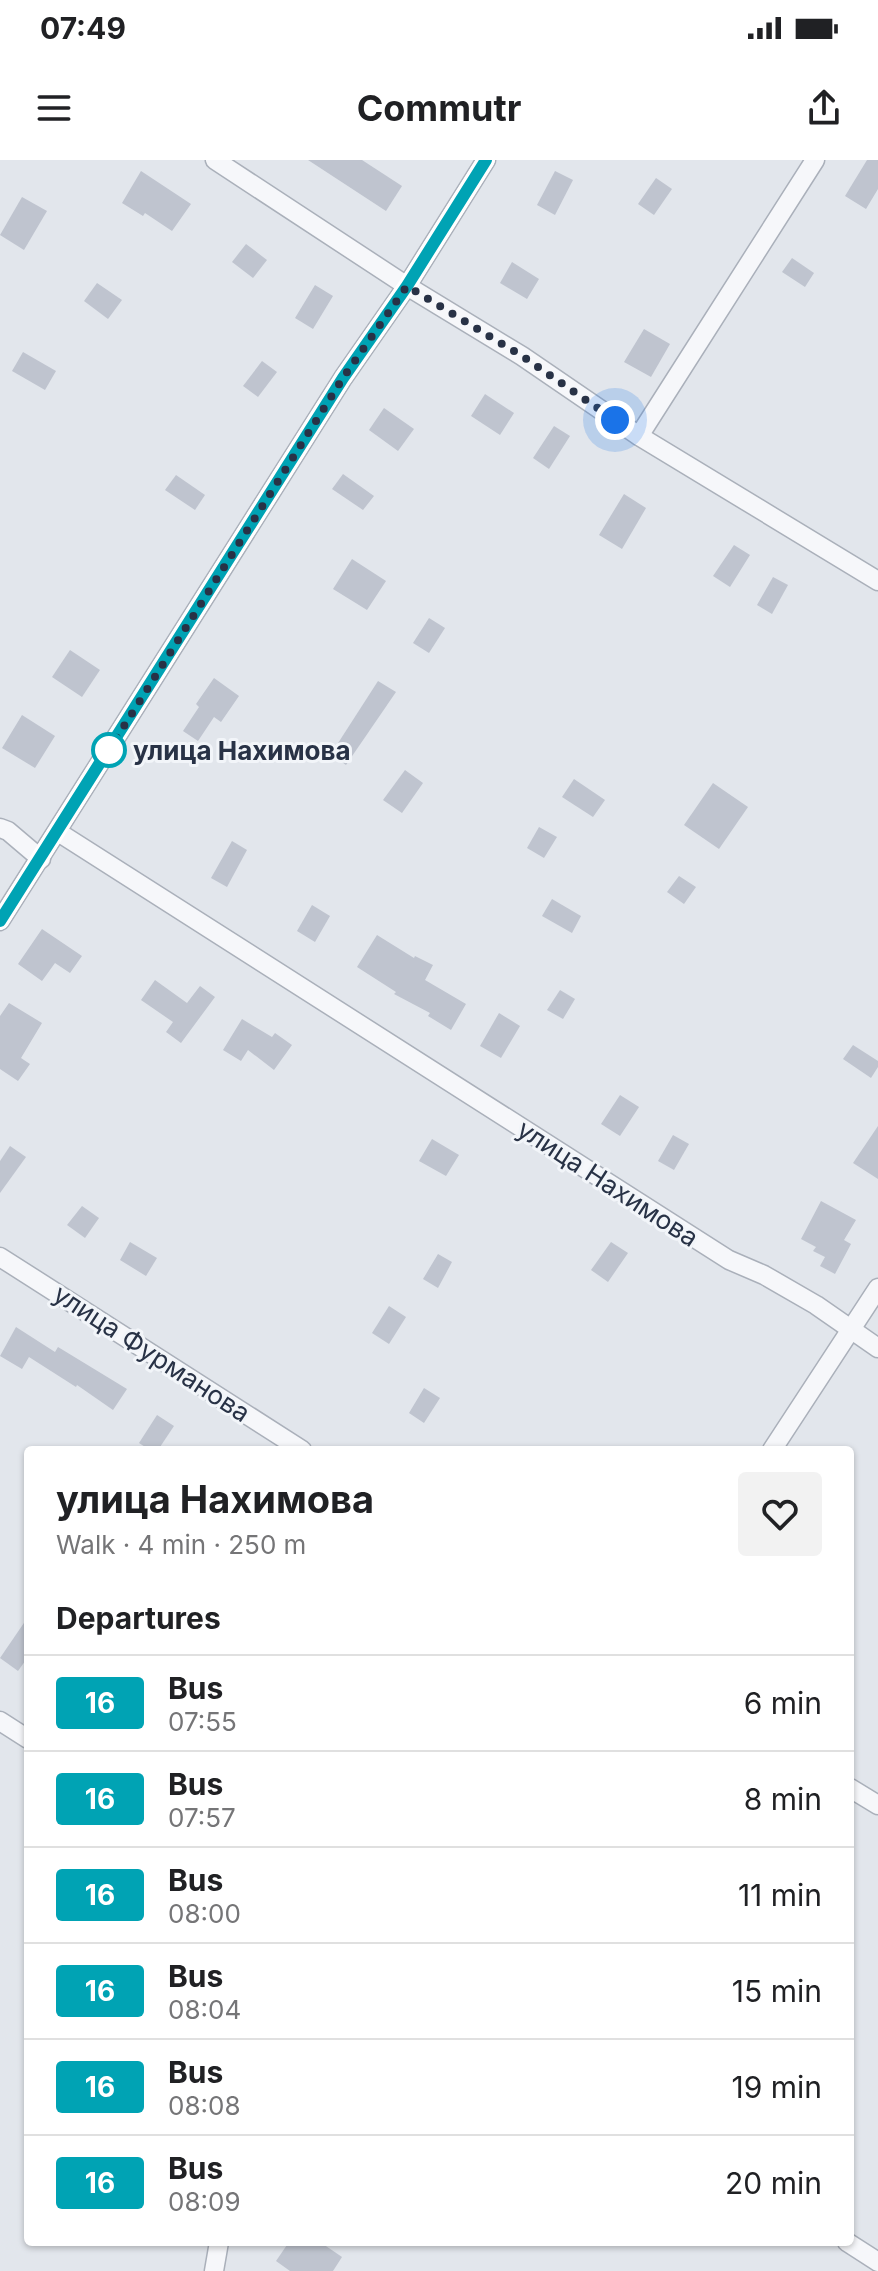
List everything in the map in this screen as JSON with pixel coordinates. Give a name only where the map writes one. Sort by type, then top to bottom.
[{"type":"street","points":[[215,160],[407,286],[522,356],[639,436],[878,581]]},
{"type":"street","points":[[0,921],[326,405],[407,286],[486,160]]},
{"type":"street","points":[[639,436],[815,160]]},
{"type":"street","points":[[0,828],[8,831],[41,859]]},
{"type":"street","name":"улица Нахимова","points":[[58,832],[716,1251],[816,1305],[878,1348]]},
{"type":"street","name":"улица Фурманова","points":[[0,1257],[296,1446]]},
{"type":"street","points":[[775,1446],[878,1288]]},
{"type":"street","points":[[0,1721],[24,1736]]},
{"type":"street","points":[[854,1790],[878,1805]]},
{"type":"street","points":[[214,2271],[218,2246]]},
{"type":"street","points":[[853,2246],[878,2262]]},
{"type":"building","points":[[308,160],[362,160],[402,186],[386,211]]},
{"type":"building","points":[[867,160],[878,160],[878,189],[866,209],[845,196]]},
{"type":"building","points":[[141,171],[191,204],[172,231],[145,213],[143,216],[122,203]]},
{"type":"building","points":[[555,171],[573,180],[555,215],[537,205]]},
{"type":"building","points":[[656,178],[672,189],[654,215],[638,204]]},
{"type":"building","points":[[22,197],[47,211],[24,250],[0,235]]},
{"type":"building","points":[[246,244],[267,260],[253,278],[232,262]]},
{"type":"building","points":[[792,258],[814,273],[805,287],[782,272]]},
{"type":"building","points":[[512,262],[539,279],[527,299],[500,283]]},
{"type":"building","points":[[97,283],[122,300],[108,319],[84,301]]},
{"type":"building","points":[[315,285],[333,296],[313,329],[295,318]]},
{"type":"building","points":[[644,329],[670,344],[651,377],[624,362]]},
{"type":"building","points":[[23,352],[56,371],[45,390],[12,371]]},
{"type":"building","points":[[262,361],[277,372],[258,397],[243,386]]},
{"type":"building","points":[[485,394],[514,413],[500,435],[471,416]]},
{"type":"building","points":[[384,408],[414,429],[398,451],[369,430]]},
{"type":"building","points":[[554,426],[570,436],[549,469],[533,458]]},
{"type":"building","points":[[343,474],[374,496],[363,510],[332,489]]},
{"type":"building","points":[[176,475],[205,495],[195,510],[165,490]]},
{"type":"building","points":[[624,494],[646,508],[622,549],[599,535]]},
{"type":"building","points":[[734,545],[750,555],[730,587],[713,576]]},
{"type":"building","points":[[352,559],[386,581],[367,610],[333,589]]},
{"type":"building","points":[[773,577],[788,585],[772,614],[757,605]]},
{"type":"building","points":[[429,618],[445,628],[429,653],[413,643]]},
{"type":"building","points":[[70,650],[100,670],[82,697],[52,677]]},
{"type":"building","points":[[214,678],[239,696],[221,722],[214,717],[198,741],[183,731],[199,707],[196,704]]},
{"type":"building","points":[[378,681],[396,692],[346,765],[331,754]]},
{"type":"building","points":[[22,715],[55,736],[35,768],[2,748]]},
{"type":"building","points":[[405,770],[423,783],[402,813],[383,800]]},
{"type":"building","points":[[574,779],[605,800],[593,817],[562,797]]},
{"type":"building","points":[[713,783],[748,807],[719,849],[684,825]]},
{"type":"building","points":[[539,827],[557,837],[544,858],[527,848]]},
{"type":"building","points":[[232,841],[247,850],[227,887],[211,878]]},
{"type":"building","points":[[679,876],[696,887],[684,904],[667,892]]},
{"type":"building","points":[[552,899],[581,916],[572,933],[542,916]]},
{"type":"building","points":[[312,905],[330,916],[315,942],[297,931]]},
{"type":"building","points":[[42,929],[82,956],[70,973],[55,963],[42,981],[18,964]]},
{"type":"building","points":[[377,935],[414,958],[433,965],[425,980],[466,1004],[451,1030],[428,1016],[430,1013],[394,994],[396,992],[357,967]]},
{"type":"building","points":[[155,980],[187,1003],[200,986],[215,997],[181,1043],[166,1032],[173,1022],[141,1000]]},
{"type":"building","points":[[560,990],[575,999],[563,1019],[547,1010]]},
{"type":"building","points":[[9,1003],[42,1023],[21,1058],[30,1064],[18,1081],[0,1069],[0,1016]]},
{"type":"building","points":[[499,1013],[520,1026],[501,1058],[480,1046]]},
{"type":"building","points":[[242,1019],[272,1037],[275,1033],[292,1045],[274,1070],[248,1050],[241,1061],[223,1050]]},
{"type":"building","points":[[853,1045],[878,1061],[871,1078],[843,1059]]},
{"type":"building","points":[[620,1095],[639,1107],[620,1136],[601,1124]]},
{"type":"building","points":[[878,1126],[878,1179],[853,1163]]},
{"type":"building","points":[[673,1135],[689,1144],[674,1170],[658,1161]]},
{"type":"building","points":[[432,1139],[459,1155],[446,1176],[419,1161]]},
{"type":"building","points":[[10,1146],[26,1157],[0,1193],[0,1161]]},
{"type":"building","points":[[821,1201],[856,1220],[844,1240],[851,1244],[835,1274],[820,1266],[825,1257],[813,1251],[816,1247],[801,1239]]},
{"type":"building","points":[[82,1206],[99,1218],[85,1238],[67,1225]]},
{"type":"building","points":[[130,1242],[157,1258],[146,1276],[120,1260]]},
{"type":"building","points":[[611,1242],[628,1253],[608,1282],[591,1270]]},
{"type":"building","points":[[438,1254],[452,1262],[438,1288],[423,1279]]},
{"type":"building","points":[[389,1306],[406,1317],[389,1344],[372,1333]]},
{"type":"building","points":[[16,1327],[55,1352],[58,1347],[127,1389],[113,1410],[29,1357],[22,1369],[0,1356]]},
{"type":"building","points":[[424,1388],[440,1398],[424,1423],[409,1413]]},
{"type":"building","points":[[157,1415],[174,1426],[161,1446],[139,1443]]},
{"type":"building","points":[[24,1623],[24,1663],[18,1671],[0,1658]]},
{"type":"building","points":[[286,2246],[326,2246],[342,2257],[333,2271],[290,2271],[276,2261]]},
{"type":"bus line","name":"16","points":[[0,921],[343,378],[407,286],[486,160]]},
{"type":"place","name":"улица Нахимова","points":[[109,750]]},
{"type":"route","points":[[109,750],[343,378],[407,286],[522,356],[615,420]]}]
